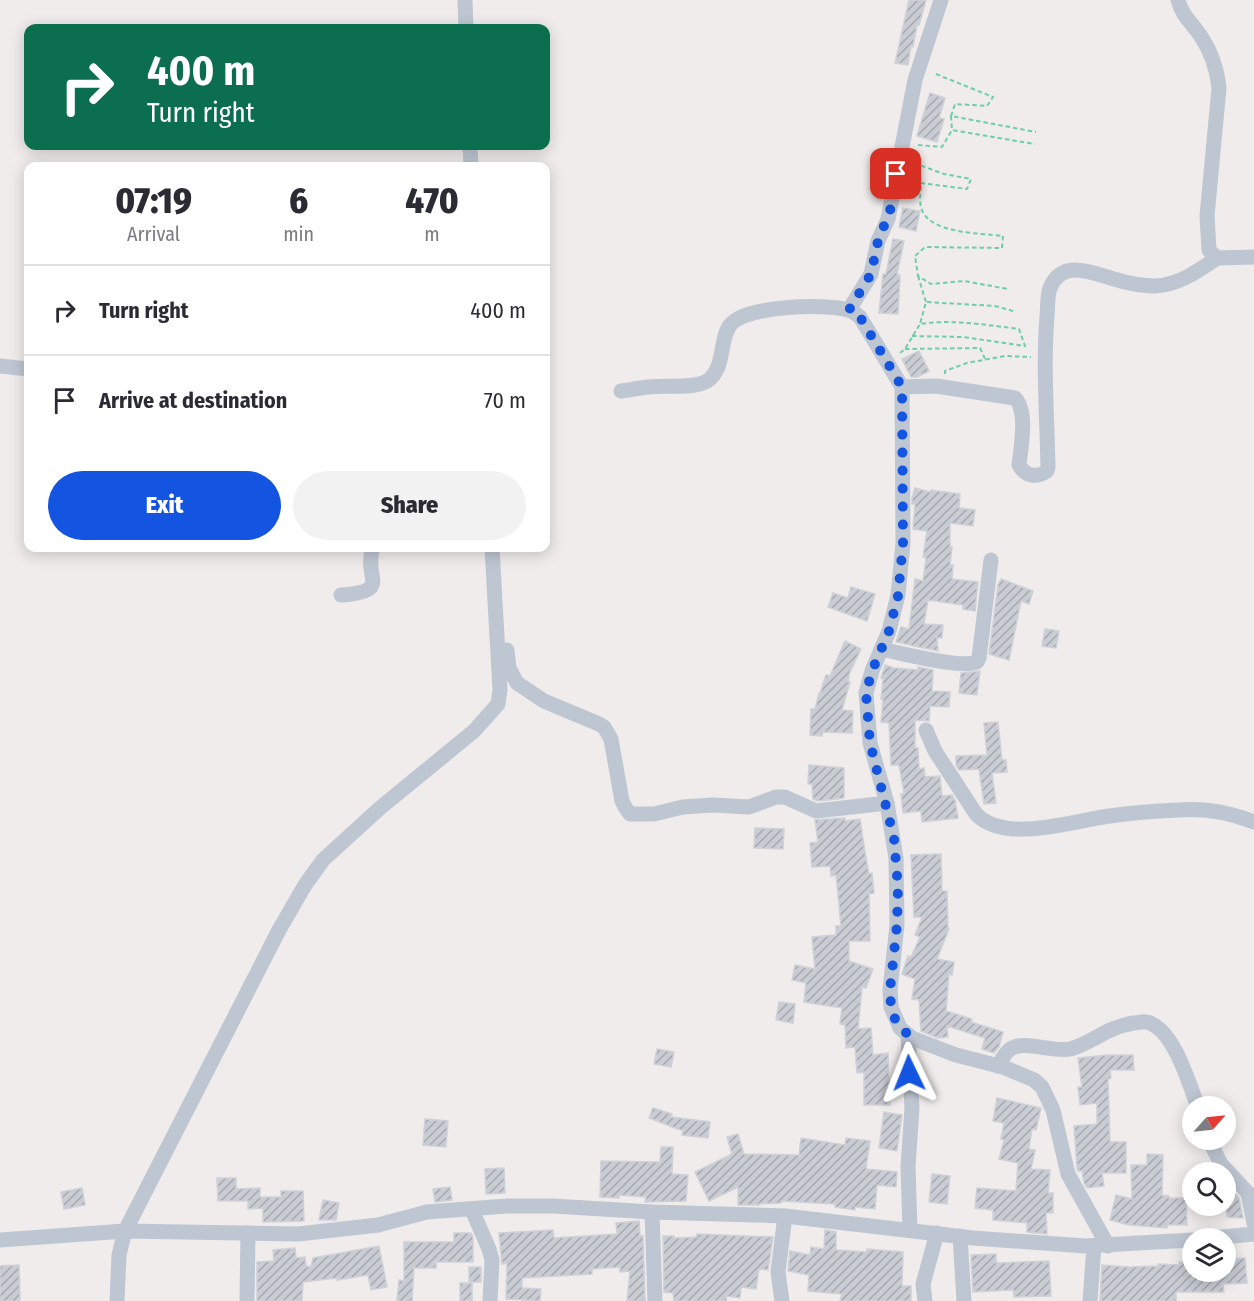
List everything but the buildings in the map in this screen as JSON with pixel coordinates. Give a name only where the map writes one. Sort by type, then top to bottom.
[{"type":"street","points":[[465,0],[466,24]]},
{"type":"street","points":[[849,310],[871,274],[878,241],[888,219],[915,80],[941,0]]},
{"type":"street","points":[[1178,0],[1184,15],[1206,44],[1218,76],[1219,88],[1207,216],[1209,250],[1217,258]]},
{"type":"street","points":[[902,387],[936,386],[1015,398],[1022,408],[1023,419],[1019,465],[1027,474],[1034,476],[1043,474],[1048,467],[1045,341],[1050,289],[1056,278],[1066,272],[1080,270],[1092,271],[1114,279],[1158,286],[1186,278],[1217,258],[1254,257]]},
{"type":"street","points":[[621,391],[647,387],[694,385],[708,380],[720,363],[730,325],[739,318],[760,311],[811,305],[849,310],[860,317],[902,387],[903,543],[898,596],[866,693],[870,743],[894,838],[898,888],[897,925],[890,990],[891,1007],[895,1019],[908,1035],[956,1054],[998,1066],[1034,1080],[1042,1087],[1048,1096],[1068,1174],[1101,1246],[1089,1301]]},
{"type":"street","points":[[0,366],[24,369]]},
{"type":"street","points":[[341,595],[364,593],[374,583],[372,552]]},
{"type":"street","points":[[117,1301],[116,1275],[125,1231],[279,930],[305,885],[330,853],[380,808],[474,731],[498,704],[500,690],[492,552]]},
{"type":"street","points":[[881,649],[941,661],[970,664],[977,662],[991,560]]},
{"type":"street","points":[[496,626],[503,626],[506,630],[509,668],[517,683],[544,700],[598,724],[607,731],[611,739],[622,801],[630,814],[654,814],[683,807],[713,805],[750,807],[776,797],[784,797],[816,811],[887,803]]},
{"type":"street","points":[[926,730],[935,751],[976,814],[984,823],[993,826],[1046,829],[1108,816],[1180,810],[1225,812],[1254,822]]},
{"type":"street","points":[[998,1066],[1008,1050],[1014,1046],[1022,1044],[1052,1050],[1068,1049],[1111,1028],[1146,1022],[1158,1028],[1172,1047],[1184,1068],[1194,1096]]},
{"type":"street","points":[[908,1035],[912,1108],[908,1166],[910,1230]]},
{"type":"street","points":[[1214,1150],[1221,1164],[1248,1193],[1254,1223]]},
{"type":"street","points":[[0,1240],[125,1231],[298,1234],[378,1226],[427,1212],[491,1206],[553,1206],[785,1216],[960,1236],[1101,1246],[1182,1241]]},
{"type":"street","points":[[472,1209],[492,1260],[490,1301]]},
{"type":"street","points":[[652,1212],[655,1301]]},
{"type":"street","points":[[782,1301],[778,1272],[785,1216]]},
{"type":"street","points":[[247,1301],[248,1233]]},
{"type":"street","points":[[926,1301],[923,1284],[936,1233]]},
{"type":"street","points":[[1236,1236],[1254,1234]]},
{"type":"street","points":[[960,1236],[964,1301]]},
{"type":"path","points":[[913,145],[942,147],[952,130],[951,116],[955,105],[987,106],[993,97],[936,74]]},
{"type":"path","points":[[951,116],[1036,132]]},
{"type":"path","points":[[952,130],[1035,144]]},
{"type":"path","points":[[887,362],[905,349],[920,324],[926,302],[915,256],[925,247],[1002,248],[1003,236],[938,226],[925,216],[921,207],[921,183],[967,189],[971,179],[915,165],[910,155]]},
{"type":"path","points":[[918,276],[931,284],[964,281],[1008,289]]},
{"type":"path","points":[[926,302],[995,306],[1013,311]]},
{"type":"path","points":[[912,336],[963,337],[1025,345],[1019,329],[953,323],[920,324]]},
{"type":"path","points":[[905,349],[981,348],[985,360]]},
{"type":"path","points":[[945,382],[945,371],[1005,356],[1019,357]]},
{"type":"route","points":[[896,174],[888,219],[878,241],[871,274],[849,310],[860,317],[902,387],[903,543],[898,596],[889,631],[872,671],[866,693],[866,710],[870,743],[894,838],[898,888],[897,925],[890,990],[891,1007],[900,1028],[908,1035],[909,1073]]}]
